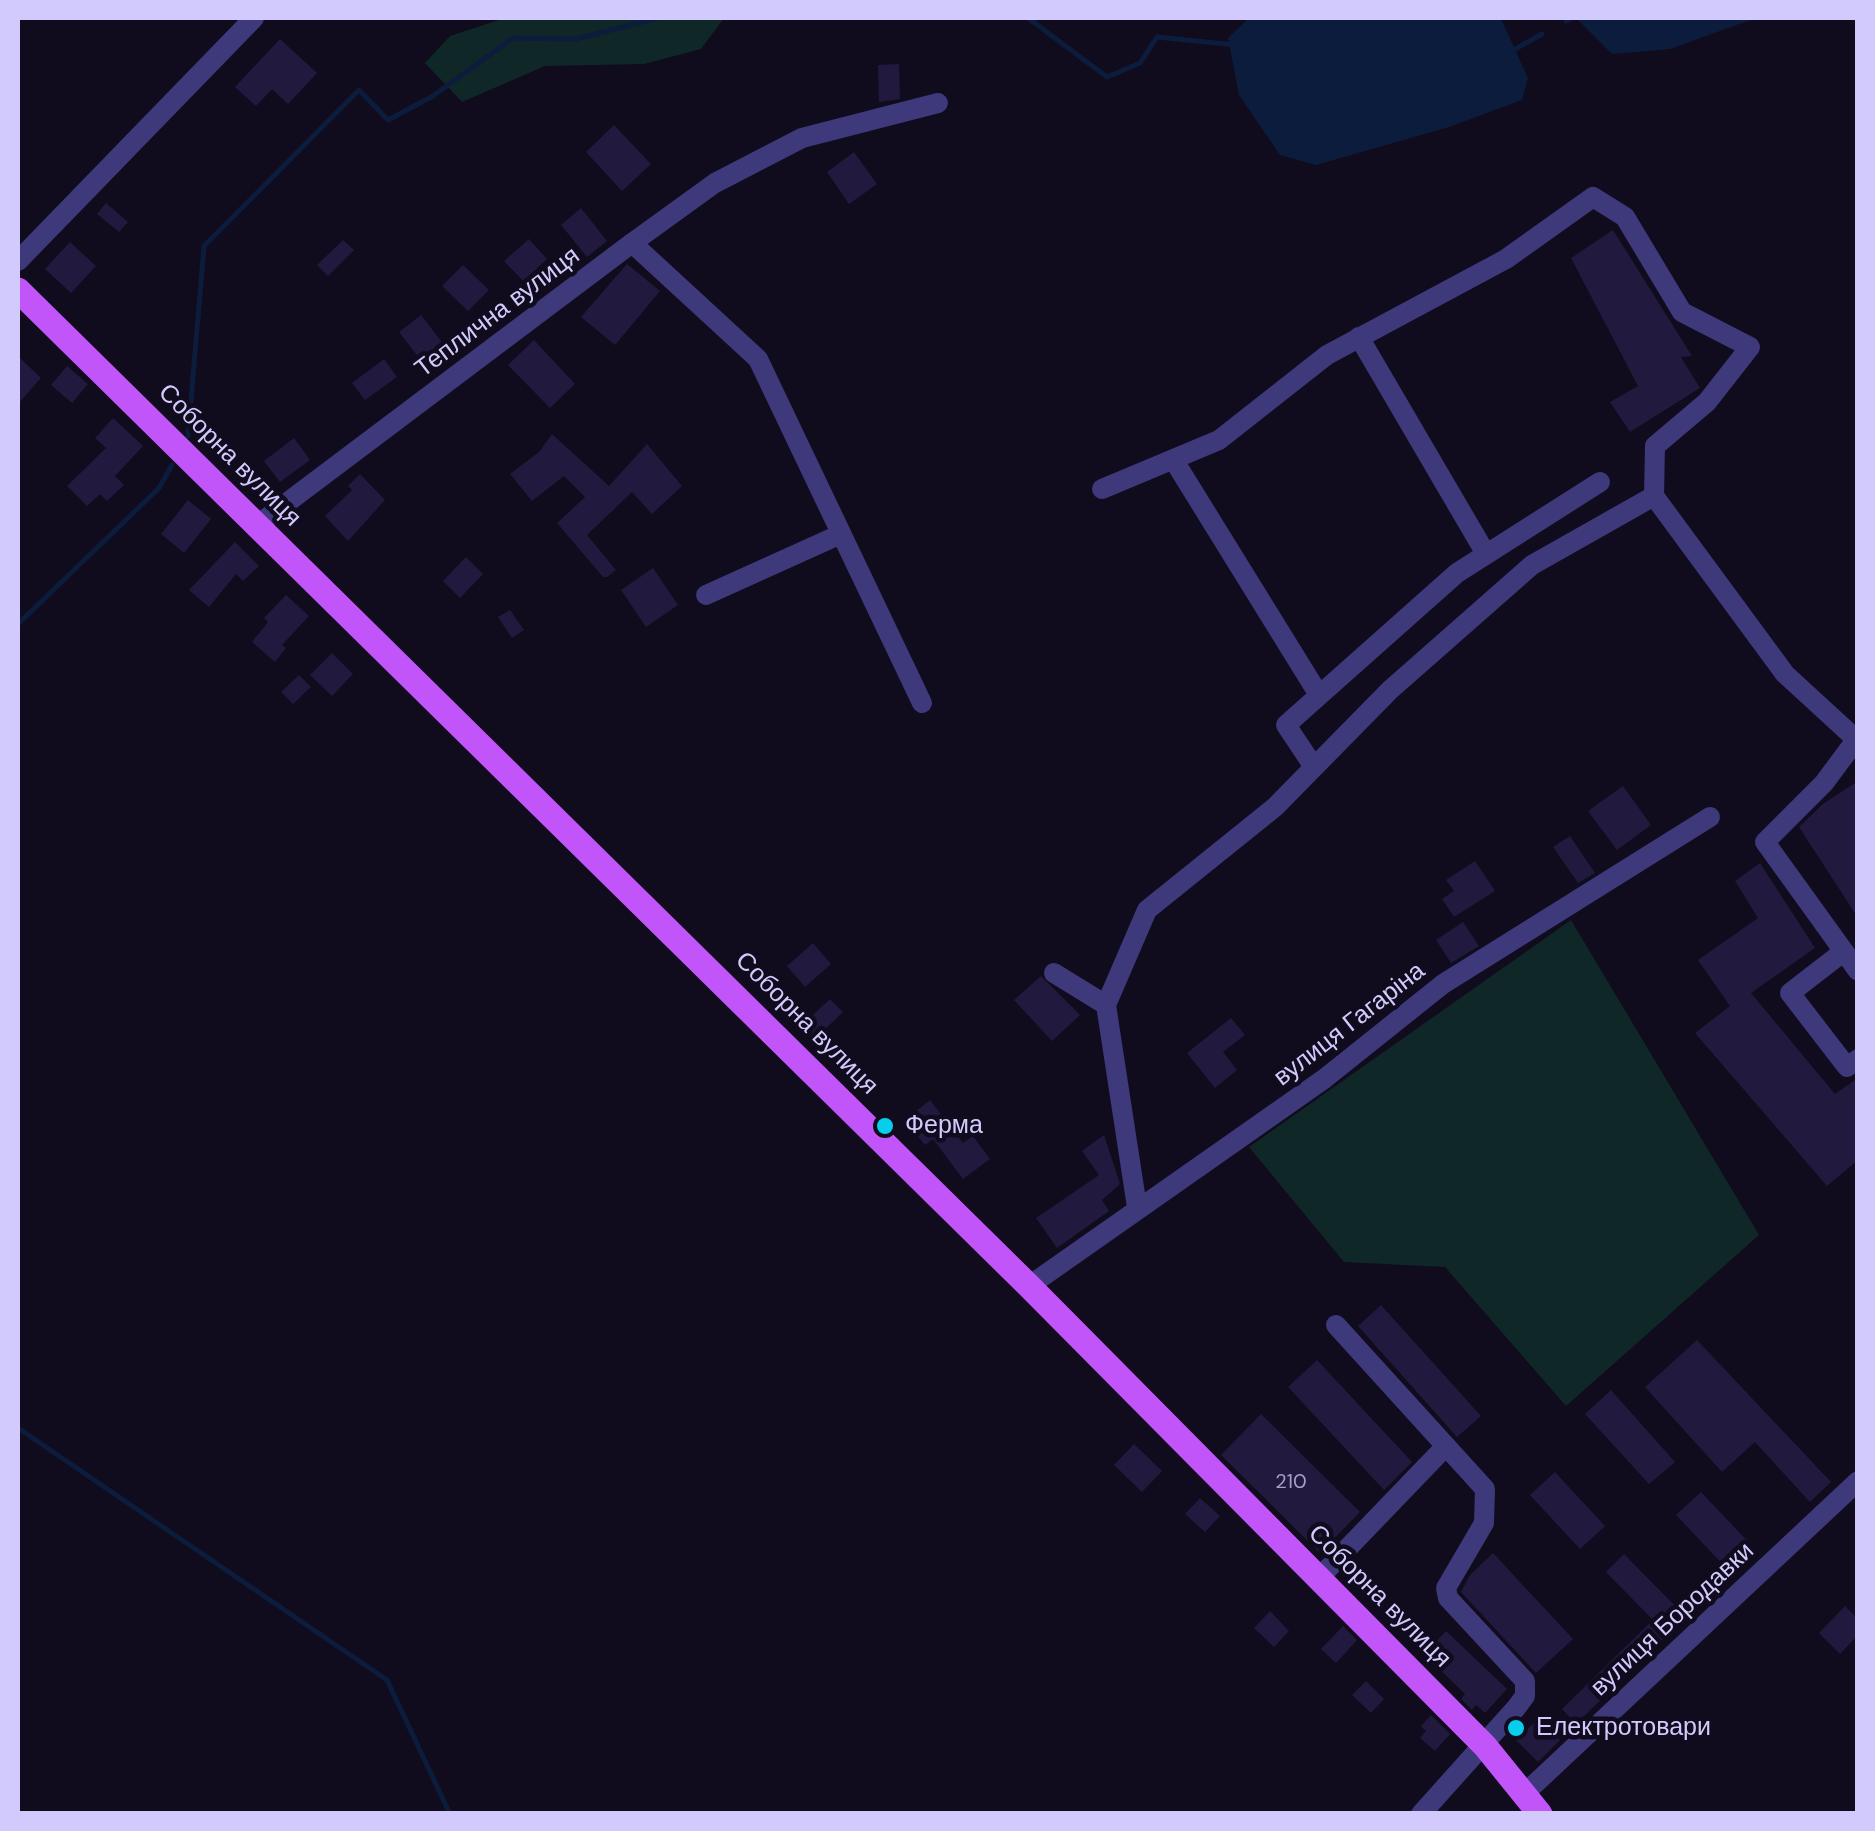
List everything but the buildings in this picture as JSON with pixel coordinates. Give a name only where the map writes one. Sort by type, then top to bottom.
[{"type":"main road","name":"Соборна вулиця","points":[[18,290],[1029,1286],[1485,1746],[1533,1807]]},
{"type":"street","points":[[18,262],[254,18]]},
{"type":"street","name":"Теплична вулиця","points":[[256,526],[715,183],[802,138],[938,103]]},
{"type":"street","points":[[1102,489],[1219,440],[1327,355],[1506,258],[1594,197],[1625,217],[1682,312],[1750,348],[1707,402],[1655,446],[1654,496],[1786,674],[1857,740],[1824,783],[1765,842],[1858,971]]},
{"type":"street","points":[[632,243],[758,359],[922,703]]},
{"type":"street","points":[[1360,338],[1486,554]]},
{"type":"street","points":[[1174,458],[1319,695]]},
{"type":"street","points":[[1314,767],[1286,725],[1457,572],[1600,482]]},
{"type":"street","points":[[1137,1208],[1106,1005],[1147,910],[1275,807],[1390,690],[1532,565],[1654,496]]},
{"type":"street","points":[[706,595],[841,534]]},
{"type":"street","name":"вулиця Гагаріна","points":[[1029,1286],[1310,1089],[1443,984],[1710,817]]},
{"type":"street","points":[[1844,952],[1790,993],[1847,1067],[1858,1060]]},
{"type":"street","points":[[1054,973],[1106,1005]]},
{"type":"street","points":[[1336,1325],[1485,1489],[1488,1505],[1484,1523],[1446,1588],[1448,1598],[1525,1681],[1524,1696],[1485,1746],[1421,1814]]},
{"type":"street","points":[[1318,1578],[1446,1446]]},
{"type":"street","name":"вулиця Бородавки","points":[[1533,1807],[1858,1482]]},
{"type":"green space","points":[[505,18],[724,18],[701,49],[644,64],[545,66],[462,102],[425,63],[450,36]]},
{"type":"green space","points":[[1571,920],[1759,1235],[1566,1406],[1445,1267],[1344,1262],[1249,1147]]},
{"type":"water","points":[[1249,18],[1495,18],[1502,21],[1528,78],[1522,100],[1449,127],[1316,165],[1280,155],[1239,95],[1228,38]]},
{"type":"water","points":[[1576,18],[1756,18],[1670,49],[1612,54]]},
{"type":"waterway","points":[[188,436],[204,246],[359,90],[388,120],[433,96],[513,38],[576,39],[658,18]]},
{"type":"waterway","points":[[1028,18],[1107,77],[1140,63],[1157,37],[1235,45]]},
{"type":"waterway","points":[[1566,21],[1571,18]]},
{"type":"waterway","points":[[1510,52],[1542,34]]},
{"type":"waterway","points":[[18,624],[159,488],[172,465]]},
{"type":"waterway","points":[[18,1428],[387,1680],[450,1814]]},
{"type":"place","name":"Ферма","points":[[885,1126]]},
{"type":"place","name":"Електротовари","points":[[1516,1728]]}]
